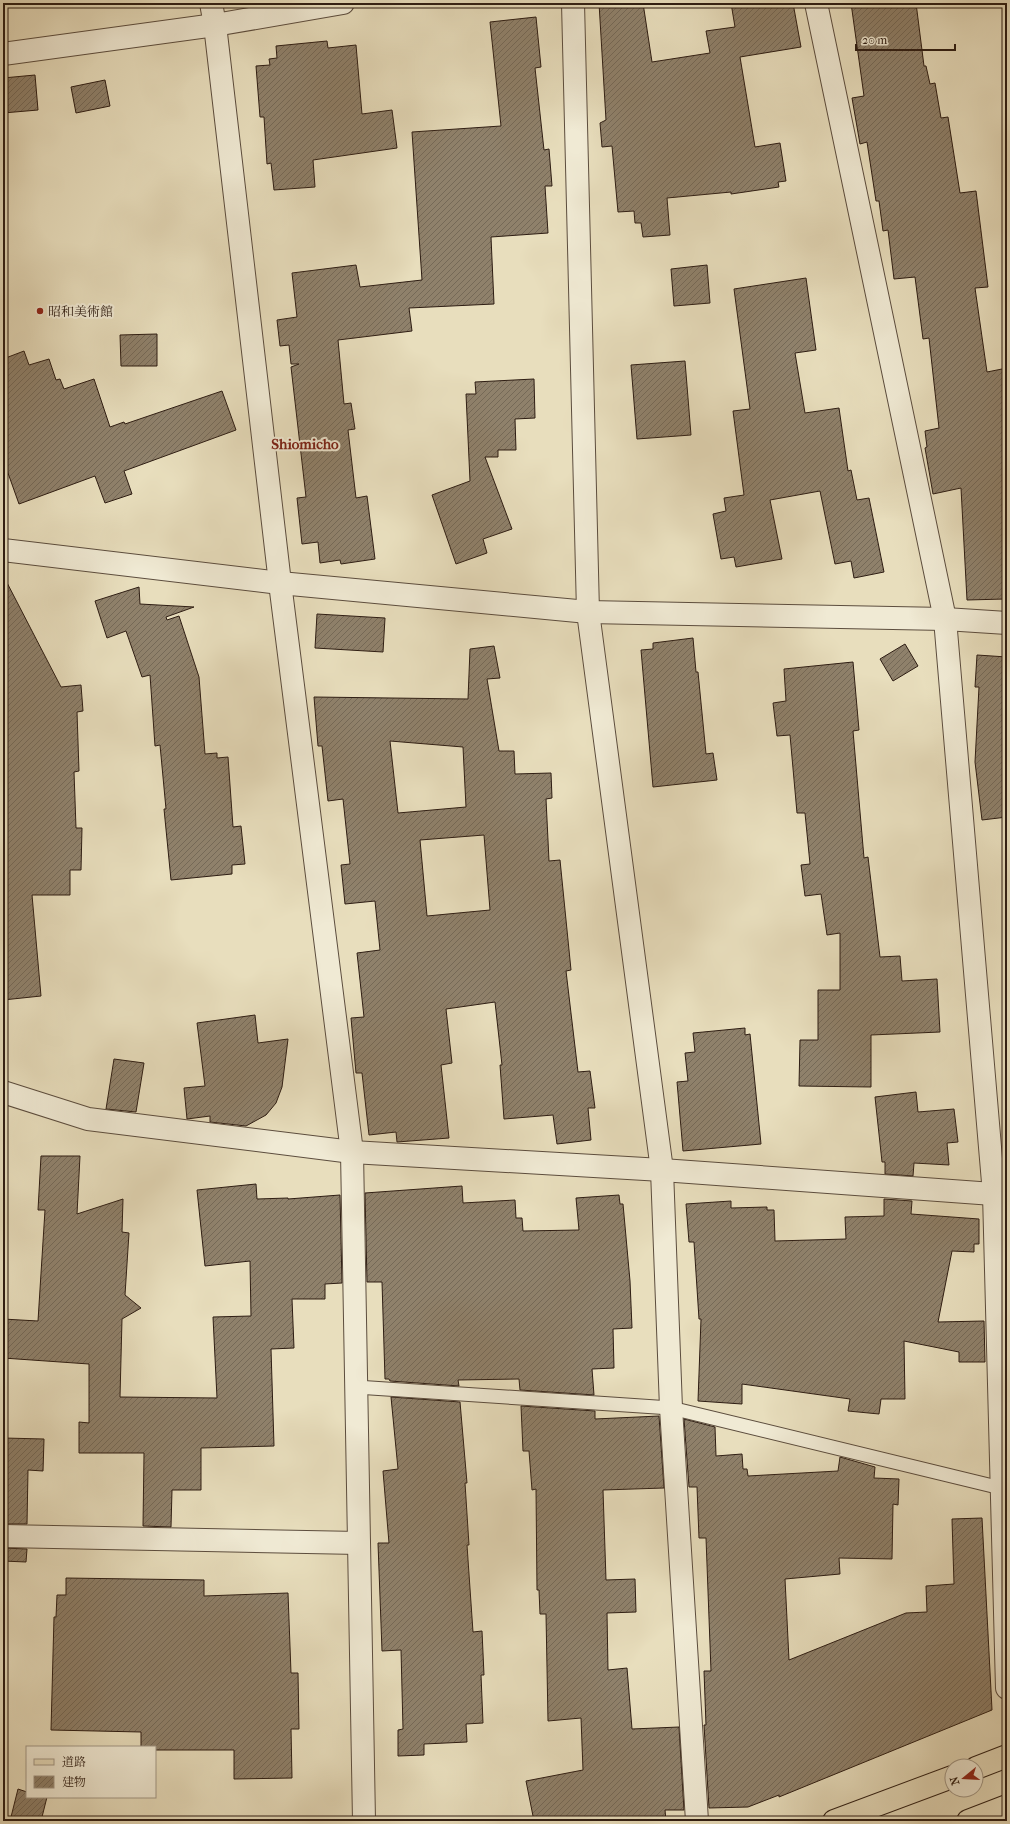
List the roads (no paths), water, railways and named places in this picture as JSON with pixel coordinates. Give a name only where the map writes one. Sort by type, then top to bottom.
[{"type":"main road","points":[[984,1765],[1007,1756]]},
{"type":"main road","points":[[834,1821],[944,1780]]},
{"type":"main road","points":[[968,1821],[1007,1806]]},
{"type":"street","points":[[210,3],[215,25],[280,583],[352,1152],[364,1821]]},
{"type":"street","points":[[3,54],[215,25],[343,3]]},
{"type":"street","points":[[573,3],[588,612],[662,1170],[671,1408],[697,1821]]},
{"type":"street","points":[[816,3],[945,619],[1000,1195],[1001,1488],[1007,1688]]},
{"type":"street","points":[[3,550],[280,583],[588,612],[945,619],[1007,623]]},
{"type":"street","points":[[3,1092],[88,1119],[352,1152],[662,1170],[1000,1195]]},
{"type":"street","points":[[3,1536],[359,1543]]},
{"type":"lane","points":[[356,1387],[671,1408],[1001,1488]]},
{"type":"place","name":"昭和美術館","points":[[40,311]]},
{"type":"district","name":"Shiomicho","points":[[305,444]]}]
